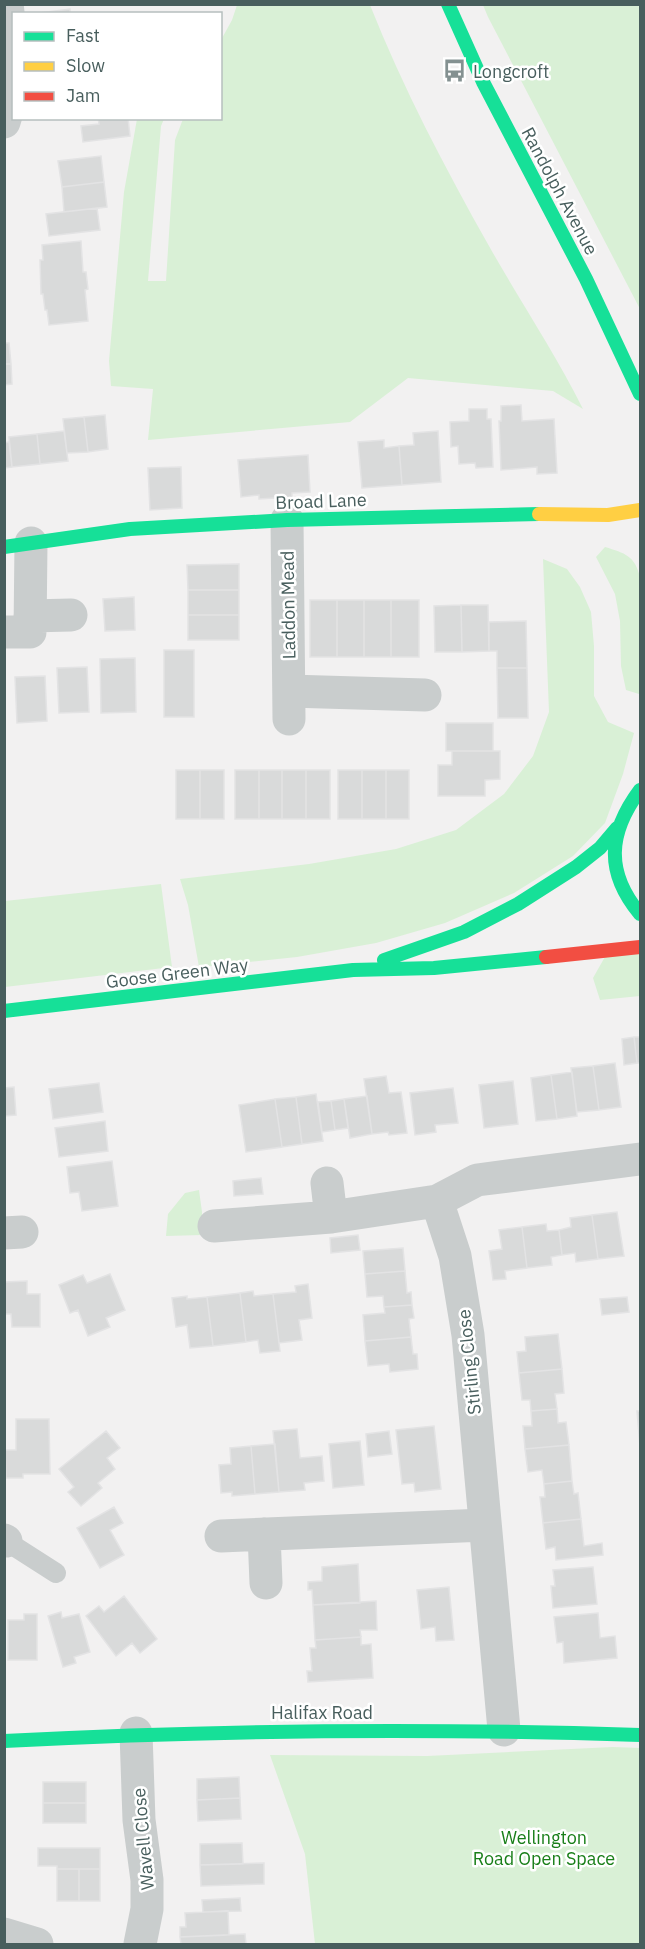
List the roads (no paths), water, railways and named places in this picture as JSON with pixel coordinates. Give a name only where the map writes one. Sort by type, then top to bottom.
[{"type":"street","points":[[7,4],[12,45]]},
{"type":"street","name":"Randolph Avenue","points":[[448,4],[483,82],[586,279],[640,394]]},
{"type":"street","points":[[4,122],[10,102],[12,82]]},
{"type":"street","name":"Broad Lane","points":[[18,545],[130,529],[287,520],[532,514],[608,515],[640,510]]},
{"type":"street","name":"Laddon Mead","points":[[287,520],[289,705],[424,695]]},
{"type":"street","points":[[18,545],[17,624],[72,615]]},
{"type":"street","points":[[640,790],[623,813],[617,828],[614,855],[619,881],[631,904],[640,914]]},
{"type":"street","name":"Goose Green Way","points":[[353,970],[464,932],[518,904],[576,867],[600,848],[617,828]]},
{"type":"street","name":"Goose Green Way","points":[[4,1011],[353,970],[434,968],[640,947]]},
{"type":"street","points":[[214,1226],[331,1217],[437,1202],[477,1180],[640,1159]]},
{"type":"street","points":[[327,1183],[331,1217]]},
{"type":"street","name":"Stirling Close","points":[[437,1202],[455,1256],[468,1335],[504,1730]]},
{"type":"street","points":[[221,1536],[485,1525]]},
{"type":"street","points":[[264,1534],[266,1583]]},
{"type":"street","name":"Halifax Road","points":[[4,1741],[136,1733],[275,1731],[504,1730],[640,1735]]},
{"type":"street","name":"Wavell Close","points":[[136,1733],[139,1820],[147,1880],[147,1909],[140,1944]]},
{"type":"street","points":[[4,1934],[37,1944]]},
{"type":"lane","points":[[5,1540],[56,1573]]},
{"type":"place","name":"Longcroft","points":[[455,71]]},
{"type":"park label","name":"Wellington Road Open Space","points":[[544,1847]]}]
